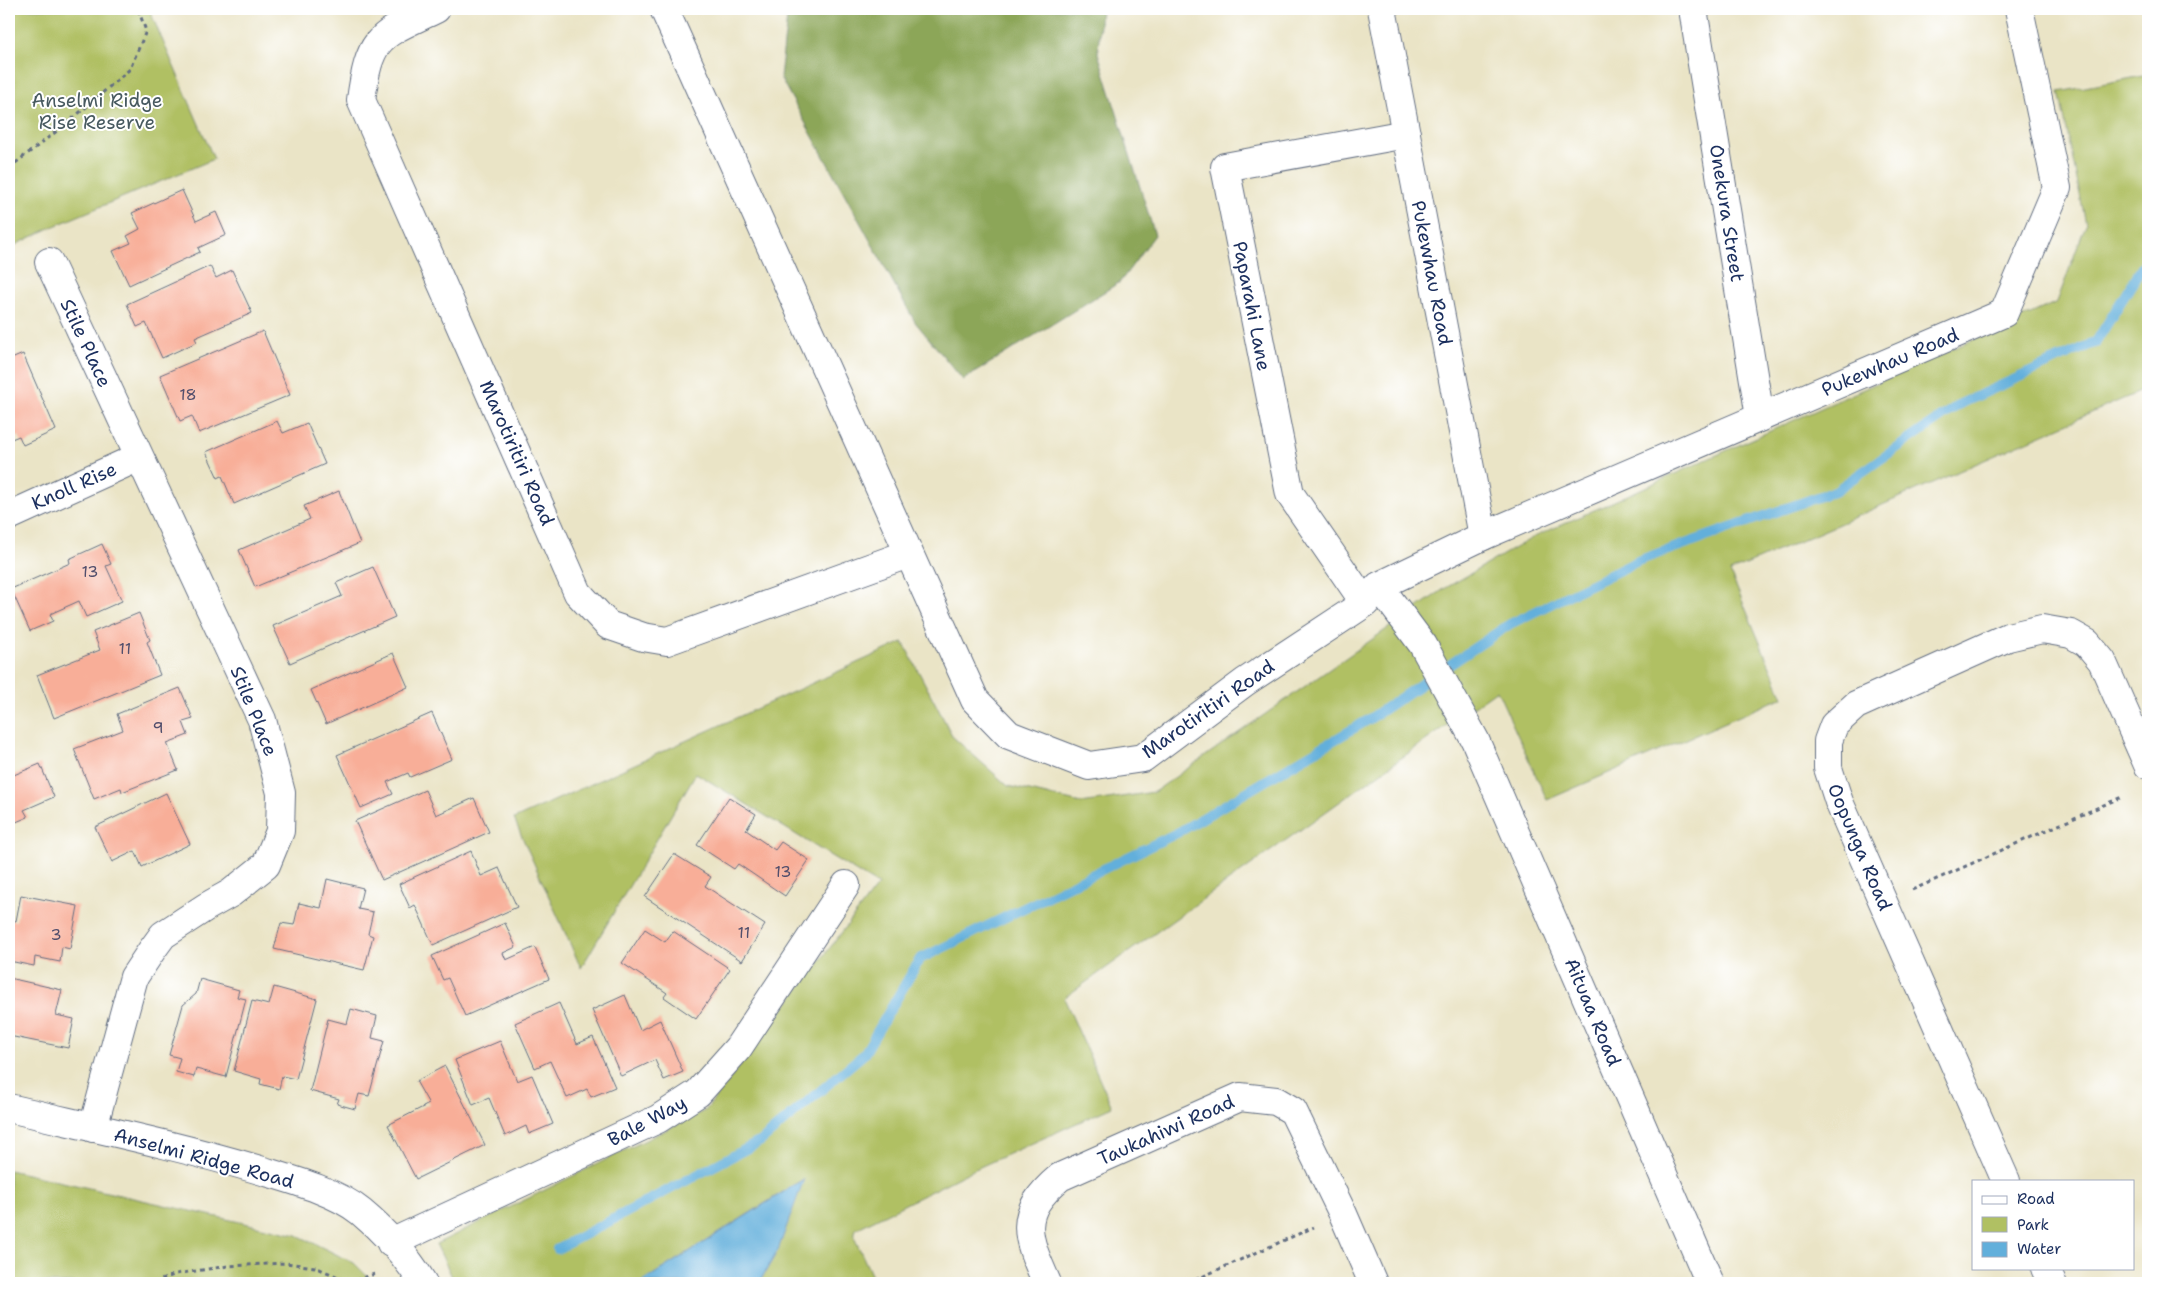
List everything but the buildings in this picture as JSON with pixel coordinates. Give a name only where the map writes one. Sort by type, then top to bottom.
[{"type":"street","name":"Marotiritiri Road","points":[[436,9],[386,33],[372,48],[364,73],[361,100],[578,593],[608,625],[643,637],[667,641],[908,554]]},
{"type":"street","name":"Marotiritiri Road","points":[[664,9],[975,700],[1009,735],[1089,766],[1143,758],[1246,682],[1372,594]]},
{"type":"street","name":"Pukewhau Road","points":[[1382,9],[1483,536]]},
{"type":"street","name":"Onekura Street","points":[[1693,9],[1760,417]]},
{"type":"street","name":"Pukewhau Road","points":[[1372,594],[1483,536],[2004,313],[2057,188],[2019,9]]},
{"type":"street","name":"Paparahi Lane","points":[[1372,594],[1290,494],[1225,167],[1406,134]]},
{"type":"street","name":"Stile Place","points":[[49,262],[262,720],[281,793],[280,831],[266,865],[231,894],[206,907],[163,935],[134,977],[93,1128]]},
{"type":"street","name":"Knoll Rise","points":[[9,516],[139,457]]},
{"type":"street","name":"Aituaa Road","points":[[1372,594],[1423,645],[1475,740],[1710,1283]]},
{"type":"street","name":"Oopunga Road","points":[[2006,1180],[1839,802],[1828,768],[1828,741],[1834,725],[1856,705],[2008,637],[2042,629],[2072,634],[2087,644],[2102,661],[2148,764]]},
{"type":"street","name":"Bale Way","points":[[391,1243],[658,1119],[698,1093],[738,1048],[846,885]]},
{"type":"street","name":"Taukahiwi Road","points":[[1047,1283],[1030,1246],[1029,1227],[1032,1208],[1042,1192],[1060,1177],[1240,1097],[1276,1101],[1293,1111],[1373,1283]]},
{"type":"street","name":"Anselmi Ridge Road","points":[[9,1108],[216,1157],[291,1179],[360,1211],[408,1260],[423,1283]]},
{"type":"street","points":[[2046,1270],[2052,1283]]},
{"type":"path","points":[[9,168],[71,120],[130,69],[146,31],[138,9]]},
{"type":"path","points":[[1911,891],[2124,796]]},
{"type":"path","points":[[1188,1283],[1314,1227]]},
{"type":"path","points":[[154,1283],[176,1274],[228,1266],[286,1263],[315,1267],[350,1282],[375,1274]]},
{"type":"green space","name":"Anselmi Ridge Rise Reserve","points":[[9,9],[149,9],[214,159],[52,227],[9,248]]},
{"type":"green space","points":[[788,9],[1101,9],[1098,53],[1155,235],[1120,282],[963,380],[915,322],[780,77]]},
{"type":"green space","points":[[2148,75],[2148,388],[1730,572],[1783,697],[1547,800],[1497,690],[1064,998],[1112,1107],[971,1171],[856,1229],[854,1237],[875,1283],[759,1283],[778,1250],[803,1179],[640,1283],[455,1283],[436,1244],[706,1110],[878,885],[696,773],[581,968],[514,819],[903,642],[953,737],[1008,786],[1081,803],[1154,792],[1444,589],[1532,538],[2057,302],[2086,224],[2059,92]]},
{"type":"green space","points":[[9,1170],[297,1235],[354,1263],[374,1283],[9,1283]]},
{"type":"water","points":[[804,1179],[778,1250],[759,1283],[640,1283]]},
{"type":"waterway","points":[[557,1249],[761,1141],[864,1054],[920,959],[1179,832],[1368,720],[1510,624],[1640,560],[1835,491],[1960,404],[2096,342],[2146,261],[2148,236]]}]
